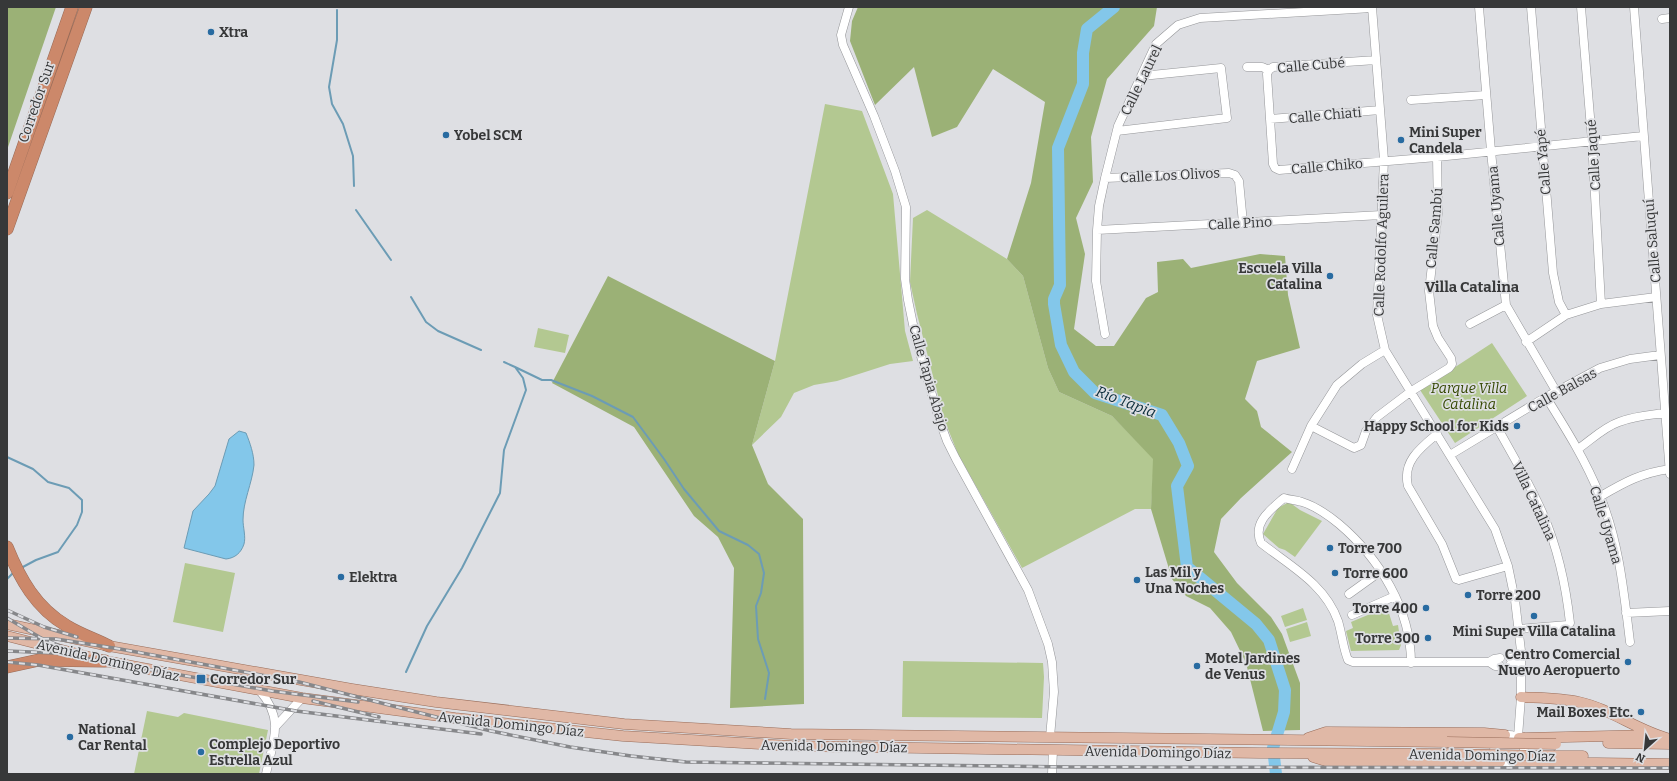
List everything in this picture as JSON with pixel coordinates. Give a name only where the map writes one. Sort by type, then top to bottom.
[{"type":"highway","name":"Corredor Sur","points":[[7,193],[72,7]]},
{"type":"highway","name":"Corredor Sur","points":[[7,230],[86,7]]},
{"type":"highway","points":[[7,547],[23,582],[48,612],[67,626],[109,646]]},
{"type":"highway","points":[[7,667],[39,660],[105,661]]},
{"type":"main road","name":"Avenida Domingo Díaz","points":[[7,624],[109,646],[286,678],[436,702],[624,724],[791,734],[1259,741],[1670,744]]},
{"type":"main road","name":"Avenida Domingo Díaz","points":[[7,636],[105,661],[302,698],[455,718],[624,736],[792,746],[1670,758]]},
{"type":"main road","points":[[1521,697],[1579,702],[1595,707],[1656,735],[1670,739]]},
{"type":"main road","points":[[1298,741],[1326,732],[1484,733],[1505,735]]},
{"type":"main road","points":[[1518,737],[1656,735]]},
{"type":"main road","points":[[1297,754],[1329,762],[1500,762]]},
{"type":"main road","points":[[1518,762],[1670,764]]},
{"type":"street","name":"Calle Tapia Abajo","points":[[849,7],[842,35],[843,45],[874,116],[895,171],[906,207],[905,279],[916,339],[947,441],[1023,580],[1042,625],[1052,662],[1054,692],[1050,737]]},
{"type":"street","name":"Calle Uyama","points":[[1479,7],[1506,305],[1556,392]]},
{"type":"street","name":"Calle Yapé","points":[[1531,7],[1553,273],[1559,302],[1566,315]]},
{"type":"street","name":"Calle Jaqué","points":[[1581,7],[1592,141],[1601,304]]},
{"type":"street","name":"Calle Saluquí","points":[[1634,7],[1670,474]]},
{"type":"street","name":"Calle Rodolfo Aguilera","points":[[1372,8],[1384,160],[1377,315],[1384,350],[1495,529],[1508,566],[1519,629],[1521,661],[1521,697],[1518,737]]},
{"type":"street","name":"Calle Laurel","points":[[1105,334],[1096,280],[1099,206],[1104,178],[1117,131],[1156,44],[1178,25],[1200,18],[1372,8]]},
{"type":"street","name":"Calle Cubé","points":[[1247,67],[1262,67],[1269,70],[1273,67],[1376,60]]},
{"type":"street","points":[[1117,131],[1227,118],[1221,68],[1142,76]]},
{"type":"street","name":"Calle Chiko","points":[[1269,70],[1267,74],[1273,164],[1275,168],[1279,170],[1384,160]]},
{"type":"street","points":[[1411,100],[1486,95]]},
{"type":"street","name":"Calle Chiati","points":[[1270,119],[1380,110]]},
{"type":"street","points":[[1384,160],[1437,157],[1542,145],[1643,136]]},
{"type":"street","name":"Calle Sambú","points":[[1410,392],[1449,368],[1452,364],[1451,358],[1438,338],[1433,326],[1428,291],[1438,213],[1437,157]]},
{"type":"street","name":"Calle Los Olivos","points":[[1104,178],[1235,174],[1239,181],[1243,223]]},
{"type":"street","name":"Calle Pino","points":[[1097,230],[1382,214]]},
{"type":"street","points":[[1526,342],[1566,315],[1601,304],[1656,297]]},
{"type":"street","points":[[1470,324],[1506,305]]},
{"type":"street","points":[[1292,469],[1311,426],[1338,385],[1362,364],[1384,350]]},
{"type":"street","name":"Calle Balsas","points":[[1450,455],[1546,397],[1600,368],[1630,359],[1660,355]]},
{"type":"street","points":[[1311,426],[1354,448],[1358,447],[1366,431],[1377,417],[1410,392]]},
{"type":"street","name":"Calle Uyama","points":[[1546,397],[1578,449],[1601,496],[1617,550],[1630,642]]},
{"type":"street","points":[[1578,449],[1598,434],[1618,422],[1642,416],[1665,413]]},
{"type":"street","name":"Villa Catalina","points":[[1497,427],[1519,465],[1544,514],[1562,574],[1569,624],[1519,629]]},
{"type":"street","points":[[1437,434],[1414,455],[1407,470],[1406,479],[1408,486],[1442,544],[1456,579],[1459,580],[1508,566]]},
{"type":"street","points":[[1601,496],[1632,478],[1651,471],[1670,469]]},
{"type":"street","points":[[1411,663],[1409,636],[1395,596],[1381,571],[1356,539],[1326,514],[1303,502],[1284,498],[1266,513],[1258,530],[1258,537],[1261,543],[1304,575],[1320,590],[1338,621],[1348,660],[1353,662],[1411,663],[1489,662],[1495,666],[1500,662]]},
{"type":"street","points":[[1349,594],[1381,571]]},
{"type":"street","points":[[1352,614],[1395,596]]},
{"type":"street","points":[[1626,613],[1670,611]]},
{"type":"street","points":[[1510,662],[1521,661]]},
{"type":"street","points":[[260,691],[271,707],[276,726],[266,774]]},
{"type":"street","points":[[276,726],[302,698]]},
{"type":"street","points":[[1509,734],[1518,737],[1523,742],[1524,753],[1518,762],[1507,765],[1500,762],[1494,752],[1494,747],[1500,738],[1509,734]]},
{"type":"street","points":[[1052,750],[1052,774]]},
{"type":"green space","points":[[7,7],[56,7],[7,150]]},
{"type":"green space","points":[[858,7],[1157,7],[1154,26],[1107,79],[1091,137],[1093,182],[1076,218],[1085,254],[1074,329],[1096,346],[1114,346],[1146,298],[1158,292],[1157,262],[1183,259],[1191,268],[1260,254],[1285,256],[1288,295],[1300,348],[1257,361],[1245,399],[1257,411],[1261,427],[1292,452],[1241,498],[1221,519],[1214,552],[1237,583],[1271,617],[1282,634],[1300,683],[1300,730],[1263,731],[1246,663],[1231,632],[1210,608],[1186,596],[1172,579],[1151,509],[1153,459],[1112,416],[1059,392],[1048,368],[1023,276],[1007,259],[1031,183],[1045,102],[993,69],[957,127],[932,137],[914,67],[875,105],[850,41],[852,21]]},
{"type":"green space","points":[[825,104],[862,111],[893,194],[905,331],[913,361],[890,364],[837,381],[814,385],[794,393],[781,417],[752,445],[775,361]]},
{"type":"green space","points":[[927,210],[1007,259],[1023,276],[1048,368],[1059,392],[1112,416],[1154,459],[1151,509],[1135,509],[1022,568],[958,454],[944,419],[910,282],[913,218]]},
{"type":"green space","points":[[608,276],[775,361],[752,445],[768,484],[803,519],[804,704],[730,708],[734,568],[718,537],[694,516],[634,427],[552,383]]},
{"type":"green space","points":[[538,328],[569,335],[565,353],[534,347]]},
{"type":"green space","name":"Parque Villa Catalina","points":[[1492,343],[1527,396],[1455,443],[1420,390]]},
{"type":"green space","points":[[1289,502],[1300,510],[1322,521],[1295,557],[1279,548],[1263,534],[1278,508]]},
{"type":"green space","points":[[185,563],[235,573],[223,632],[173,622]]},
{"type":"green space","points":[[1387,607],[1393,626],[1398,625],[1401,645],[1399,650],[1351,651],[1346,631],[1353,628],[1351,622]]},
{"type":"green space","points":[[1303,608],[1307,620],[1285,627],[1281,616]]},
{"type":"green space","points":[[1307,622],[1311,636],[1290,642],[1286,629]]},
{"type":"green space","points":[[903,661],[1043,663],[1044,677],[1042,718],[902,717]]},
{"type":"green space","name":"Complejo Deportivo Estrella Azul","points":[[147,711],[178,717],[184,713],[268,730],[259,774],[134,774]]},
{"type":"water","points":[[239,431],[246,433],[253,453],[254,461],[243,513],[245,538],[243,547],[235,556],[226,559],[184,548],[193,511],[215,486],[229,439]]},
{"type":"waterway","name":"Río Tapia","points":[[1114,7],[1087,29],[1083,53],[1083,84],[1058,148],[1060,285],[1054,299],[1054,304],[1061,345],[1074,372],[1095,393],[1162,415],[1179,443],[1188,466],[1177,486],[1187,567],[1256,624],[1269,640],[1285,690],[1284,712],[1273,748],[1276,774]]},
{"type":"waterway","points":[[337,10],[337,40],[329,87],[332,104],[343,124],[353,156],[354,186]]},
{"type":"waterway","points":[[356,210],[391,260]]},
{"type":"waterway","points":[[411,297],[426,322],[438,331],[481,350]]},
{"type":"waterway","points":[[406,672],[427,626],[462,568],[500,493],[504,450],[526,390],[523,378],[515,367],[504,362]]},
{"type":"waterway","points":[[515,367],[542,380],[551,380],[592,396],[633,417],[684,489],[719,531],[748,545],[759,554],[764,573],[761,593],[756,606],[758,639],[769,673],[765,699]]},
{"type":"waterway","points":[[7,457],[33,469],[48,482],[69,488],[82,500],[82,512],[77,525],[58,552],[36,560],[21,568]]},
{"type":"waterway","points":[[7,579],[13,573]]},
{"type":"railway","points":[[7,610],[44,627],[77,637]]},
{"type":"railway","points":[[7,618],[41,638],[75,652]]},
{"type":"railway","points":[[7,638],[56,639],[120,649],[299,682],[491,731],[570,747],[686,762],[1070,767],[1670,768]]},
{"type":"railway","points":[[7,651],[55,653],[272,691],[358,702]]},
{"type":"railway","points":[[7,662],[38,665],[296,711],[481,734]]},
{"type":"railway","points":[[313,701],[379,717]]},
{"type":"place","name":"Xtra","points":[[211,32]]},
{"type":"place","name":"Yobel SCM","points":[[446,135]]},
{"type":"place","name":"Mini Super Candela","points":[[1401,140]]},
{"type":"place","name":"Escuela Villa Catalina","points":[[1330,276]]},
{"type":"place","name":"Happy School for Kids","points":[[1517,426]]},
{"type":"place","name":"Torre 700","points":[[1330,548]]},
{"type":"place","name":"Torre 600","points":[[1335,573]]},
{"type":"place","name":"Elektra","points":[[341,577]]},
{"type":"place","name":"Las Mil y Una Noches","points":[[1137,580]]},
{"type":"place","name":"Torre 200","points":[[1468,595]]},
{"type":"place","name":"Torre 400","points":[[1426,608]]},
{"type":"place","name":"Mini Super Villa Catalina","points":[[1534,616]]},
{"type":"place","name":"Torre 300","points":[[1428,638]]},
{"type":"place","name":"Centro Comercial Nuevo Aeropuerto","points":[[1628,662]]},
{"type":"place","name":"Motel Jardines de Venus","points":[[1197,666]]},
{"type":"place","name":"Corredor Sur","points":[[201,679]]},
{"type":"place","name":"Mail Boxes Etc.","points":[[1641,712]]},
{"type":"place","name":"National Car Rental","points":[[70,737]]},
{"type":"place","name":"Complejo Deportivo Estrella Azul","points":[[201,752]]},
{"type":"district","name":"Villa Catalina","points":[[1472,287]]}]
